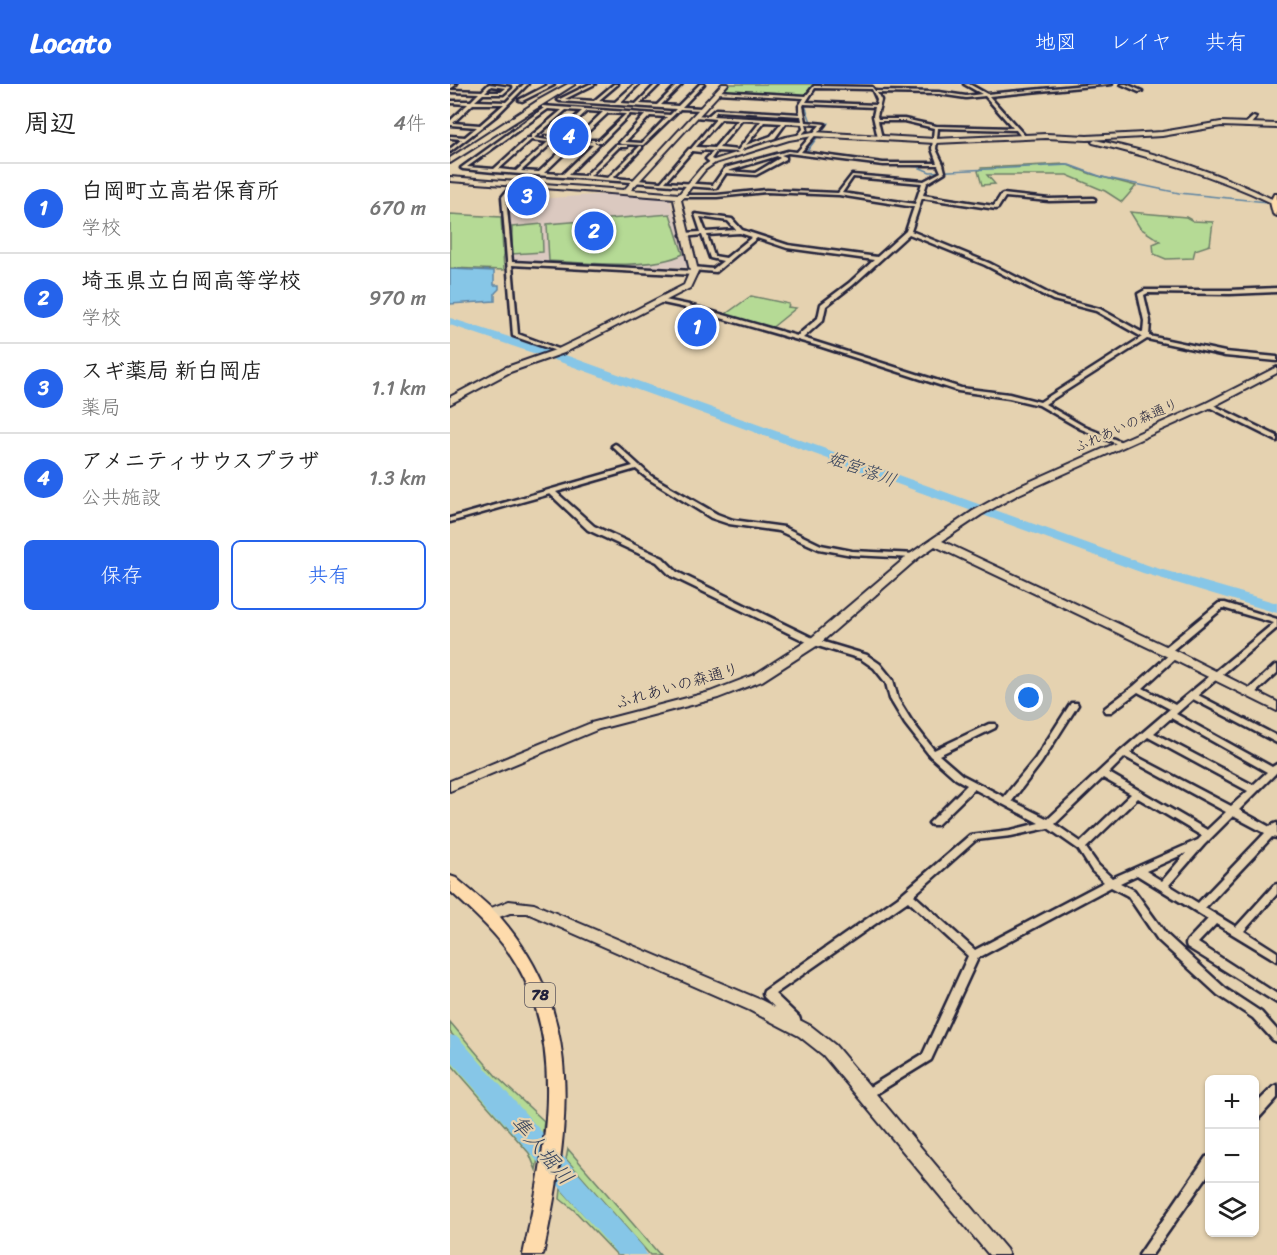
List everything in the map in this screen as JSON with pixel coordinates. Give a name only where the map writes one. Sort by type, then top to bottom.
[{"type":"main road","points":[[1276,199],[1277,214]]},
{"type":"main road","name":"78","points":[[450,882],[491,914],[513,943],[526,967],[547,1018],[556,1071],[555,1140],[549,1181],[533,1255]]},
{"type":"street","points":[[450,87],[454,84]]},
{"type":"street","points":[[451,151],[526,84]]},
{"type":"street","points":[[521,100],[551,84]]},
{"type":"street","points":[[450,161],[502,129],[531,106],[572,84]]},
{"type":"street","points":[[593,84],[560,100],[702,109]]},
{"type":"street","points":[[595,102],[616,84]]},
{"type":"street","points":[[616,104],[637,84]]},
{"type":"street","points":[[637,105],[658,84]]},
{"type":"street","points":[[658,106],[680,84]]},
{"type":"street","points":[[649,114],[621,143],[643,144],[702,84]]},
{"type":"street","points":[[626,192],[725,84]]},
{"type":"street","points":[[966,84],[986,95],[1024,137]]},
{"type":"street","points":[[800,135],[805,123],[802,103],[814,87],[846,85],[944,93],[963,97],[1110,84]]},
{"type":"street","points":[[1123,84],[1140,91]]},
{"type":"street","points":[[450,91],[482,93],[502,93],[509,87],[491,85],[482,93],[472,102],[450,123]]},
{"type":"street","points":[[873,88],[879,100],[876,120],[880,138]]},
{"type":"street","points":[[718,92],[807,97]]},
{"type":"street","points":[[450,102],[539,101]]},
{"type":"street","points":[[570,101],[533,136],[555,138],[586,110]]},
{"type":"street","points":[[802,103],[877,106]]},
{"type":"street","points":[[531,106],[671,116]]},
{"type":"street","points":[[548,108],[463,168],[714,187],[727,169],[776,155],[798,153],[883,164],[940,164]]},
{"type":"street","points":[[709,117],[716,110],[802,115]]},
{"type":"street","points":[[607,111],[577,140],[600,141],[629,113]]},
{"type":"street","points":[[696,116],[823,124],[798,153]]},
{"type":"street","points":[[719,118],[693,148],[739,151],[763,121]]},
{"type":"street","points":[[1247,125],[1254,118]]},
{"type":"street","points":[[716,150],[741,119]]},
{"type":"street","points":[[876,120],[904,120],[936,127],[1016,129]]},
{"type":"street","points":[[742,147],[773,137],[785,122]]},
{"type":"street","points":[[450,123],[480,126]]},
{"type":"street","points":[[450,401],[507,370],[561,351],[687,286],[694,271],[677,200],[706,166],[713,162],[800,135],[813,134],[935,141],[1162,134],[1212,125],[1277,126]]},
{"type":"street","points":[[839,194],[852,176],[925,182],[943,172],[934,149],[936,127]]},
{"type":"street","points":[[450,137],[467,138]]},
{"type":"street","points":[[1077,138],[1173,160],[1276,199]]},
{"type":"street","points":[[494,171],[530,139],[552,141],[517,172]]},
{"type":"street","points":[[540,174],[574,142],[597,144],[564,176]]},
{"type":"street","points":[[586,177],[618,146],[640,147],[609,179]]},
{"type":"street","points":[[662,183],[691,150],[714,152],[708,159],[713,162]]},
{"type":"street","points":[[725,172],[756,174],[784,158],[776,155]]},
{"type":"street","points":[[467,180],[480,170]]},
{"type":"street","points":[[562,186],[571,176]]},
{"type":"street","points":[[450,179],[680,195],[717,196],[766,191],[839,194],[917,206]]},
{"type":"street","points":[[798,339],[821,319],[823,305],[908,232],[925,182]]},
{"type":"street","points":[[516,183],[504,197],[515,335],[561,351]]},
{"type":"street","points":[[921,196],[996,208],[1003,195],[1058,200],[1093,199]]},
{"type":"street","points":[[728,260],[712,257],[697,215],[730,220],[740,231],[788,246],[879,259]]},
{"type":"street","points":[[684,235],[740,231]]},
{"type":"street","points":[[908,232],[987,264],[1055,299],[1098,310],[1146,337],[1225,354],[1277,359]]},
{"type":"street","points":[[509,263],[714,271],[755,237]]},
{"type":"street","points":[[1146,337],[1146,311],[1141,294],[1147,291],[1277,290]]},
{"type":"street","points":[[660,301],[687,306],[798,339],[952,388],[1009,396],[1041,404],[1083,428],[1122,444]]},
{"type":"street","points":[[1041,404],[1146,337]]},
{"type":"street","name":"ふれあいの森通り","points":[[450,786],[595,726],[732,688],[787,662],[814,642],[914,556],[982,510],[1209,405],[1277,370]]},
{"type":"street","points":[[1209,405],[1277,439]]},
{"type":"street","points":[[615,446],[636,466],[699,508],[732,522],[781,529],[819,547],[852,553],[914,556]]},
{"type":"street","points":[[450,520],[636,466]]},
{"type":"street","points":[[551,490],[591,528],[660,560],[674,574],[814,642],[864,657],[877,666],[890,682],[894,699],[908,723],[933,754],[959,777],[1007,800],[1049,824],[1081,847],[1095,868],[1111,883],[1131,893],[1161,937],[1222,992],[1257,1015],[1277,1037]]},
{"type":"street","points":[[935,543],[1170,653],[1277,707]]},
{"type":"street","points":[[1108,710],[1137,688],[1170,653],[1222,605],[1277,622]]},
{"type":"street","points":[[1000,1255],[829,1050],[768,994],[852,937],[908,894],[973,837],[1011,833],[1049,824],[1124,753],[1277,622]]},
{"type":"street","points":[[1250,693],[1277,668]]},
{"type":"street","points":[[1137,688],[1275,769],[1204,839],[1163,886]]},
{"type":"street","points":[[1192,695],[1277,740]]},
{"type":"street","points":[[1007,800],[1038,760],[1074,705]]},
{"type":"street","points":[[933,754],[992,726]]},
{"type":"street","points":[[1147,733],[1254,790]]},
{"type":"street","points":[[1124,753],[1232,811],[1275,831],[1199,908]]},
{"type":"street","points":[[1102,773],[1204,839]]},
{"type":"street","points":[[934,823],[973,784]]},
{"type":"street","points":[[1081,847],[1136,794]]},
{"type":"street","points":[[867,1094],[927,1057],[974,955],[1111,883],[1204,839]]},
{"type":"street","points":[[1138,871],[1277,957]]},
{"type":"street","points":[[1237,932],[1277,888]]},
{"type":"street","points":[[908,894],[974,955]]},
{"type":"street","points":[[491,914],[514,906],[529,908],[755,1005],[808,1033]]},
{"type":"street","points":[[1215,918],[1191,944],[1277,999]]},
{"type":"street","points":[[1259,1110],[1277,1090]]},
{"type":"street","points":[[1145,1255],[1205,1167]]},
{"type":"shaded area","points":[[609,194],[670,199],[690,268],[511,261],[507,201]]},
{"type":"green space","points":[[730,84],[821,85],[811,87],[804,96],[724,91]]},
{"type":"green space","points":[[1065,164],[1091,174],[1136,186],[1122,202],[1105,191],[1067,175],[987,175],[995,184],[982,185],[978,171],[981,168]]},
{"type":"green space","points":[[1130,212],[1213,222],[1210,245],[1195,250],[1193,258],[1166,259],[1154,254],[1153,244],[1160,241],[1140,228]]},
{"type":"green space","points":[[450,214],[501,217],[504,270],[450,268]]},
{"type":"green space","points":[[670,214],[683,254],[670,259],[637,264],[549,261],[547,224]]},
{"type":"green space","points":[[542,224],[543,252],[512,254],[512,227]]},
{"type":"green space","points":[[751,296],[789,304],[788,307],[796,308],[769,330],[723,316]]},
{"type":"green space","points":[[450,1022],[496,1076],[544,1121],[542,1137],[450,1032]]},
{"type":"green space","points":[[450,1054],[538,1158],[536,1170],[529,1153],[450,1063]]},
{"type":"green space","points":[[568,1149],[660,1255],[650,1255],[566,1159]]},
{"type":"green space","points":[[561,1189],[621,1255],[617,1255],[574,1210],[560,1199]]},
{"type":"water","points":[[450,269],[494,271],[494,285],[499,285],[495,293],[495,301],[450,304]]},
{"type":"waterway","points":[[804,155],[828,123],[811,122],[805,105],[817,88]]},
{"type":"waterway","points":[[822,157],[918,167],[930,172],[1069,165],[1102,177],[1179,193],[1277,203]]},
{"type":"waterway","name":"姫宮落川","points":[[450,321],[567,360],[1148,570],[1277,608]]},
{"type":"waterway","points":[[1270,699],[1277,702]]},
{"type":"waterway","name":"隼人堀川","points":[[450,1044],[634,1255]]},
{"type":"place","name":"アメニティサウスプラザ","points":[[569,136]]},
{"type":"place","name":"スギ薬局 新白岡店","points":[[527,196]]},
{"type":"place","name":"埼玉県立白岡高等学校","points":[[594,231]]},
{"type":"place","name":"白岡町立高岩保育所","points":[[697,327]]}]
